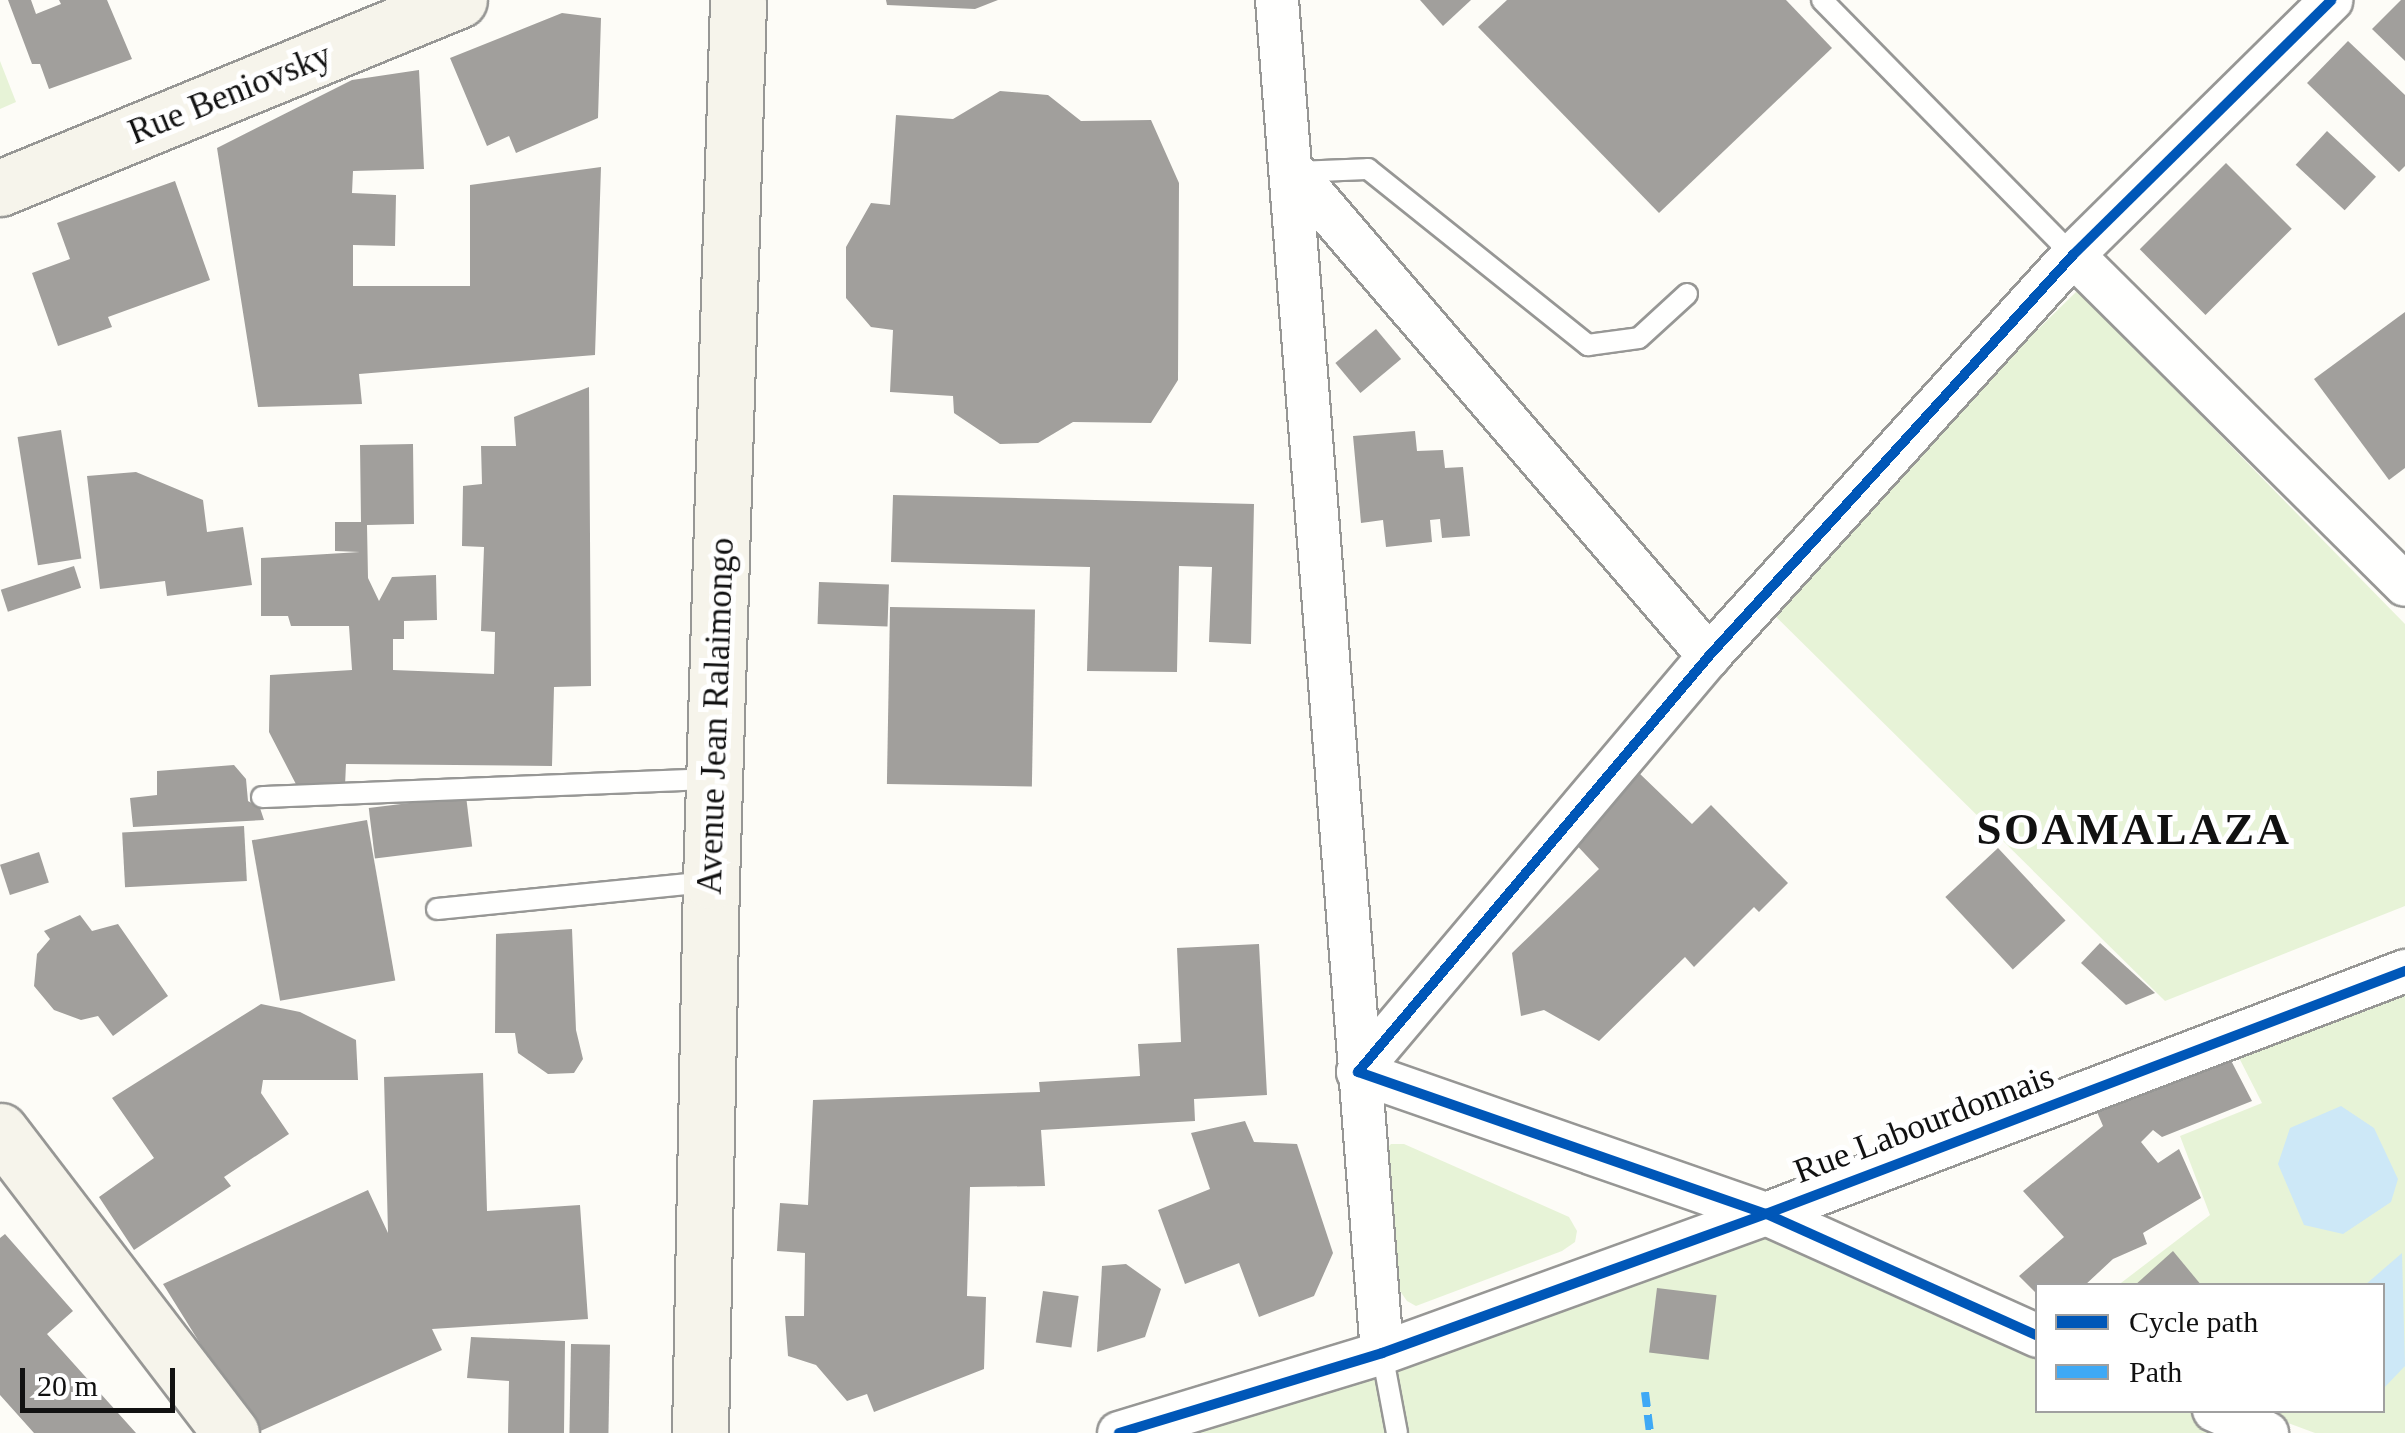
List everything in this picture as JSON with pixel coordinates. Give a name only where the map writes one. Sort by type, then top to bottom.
[{"type":"main road","name":"Rue Beniovsky","points":[[0,188],[459,0]]},
{"type":"main road","name":"Avenue Jean Ralaimongo","points":[[700,1433],[711,882],[738,0]]},
{"type":"main road","points":[[0,1132],[232,1433]]},
{"type":"street","points":[[1278,0],[1382,1353]]},
{"type":"street","points":[[1358,1072],[1709,656],[2073,255],[2332,0]]},
{"type":"street","points":[[1294,172],[1709,656]]},
{"type":"street","points":[[2073,255],[2405,585]]},
{"type":"street","name":"Rue Labourdonnais","points":[[1119,1433],[1382,1353],[1766,1214],[2405,971]]},
{"type":"street","points":[[1358,1072],[1766,1214],[2035,1335]]},
{"type":"street","points":[[2221,1413],[2267,1433]]},
{"type":"lane","points":[[1822,0],[2073,255]]},
{"type":"lane","points":[[1294,172],[1368,169],[1588,345],[1639,338],[1687,294]]},
{"type":"lane","points":[[262,797],[714,779]]},
{"type":"lane","points":[[437,909],[711,882]]},
{"type":"lane","points":[[1382,1353],[1396,1433]]},
{"type":"green space","points":[[0,61],[16,102],[0,109]]},
{"type":"green space","points":[[2078,290],[2405,624],[2405,906],[2165,1001],[1761,602]]},
{"type":"green space","points":[[2405,984],[2405,1433],[2315,1433],[2261,1413],[2385,1413],[2385,1283],[2121,1283],[2210,1215],[2180,1136],[2262,1103],[2231,1042]]},
{"type":"green space","points":[[1391,1144],[1404,1144],[1569,1217],[1577,1231],[1575,1242],[1562,1251],[1416,1306],[1407,1301],[1395,1284],[1379,1156]]},
{"type":"green space","points":[[1766,1214],[2035,1335],[2035,1413],[2219,1413],[2267,1433],[1127,1433]]},
{"type":"water","points":[[2341,1106],[2374,1128],[2398,1179],[2391,1202],[2343,1234],[2304,1225],[2278,1164],[2290,1128]]},
{"type":"water","points":[[2402,1253],[2405,1366],[2385,1387],[2385,1283],[2367,1283]]},
{"type":"building","points":[[8,0],[31,0],[36,14],[61,4],[59,0],[107,0],[132,59],[49,89],[40,64],[32,64]]},
{"type":"building","points":[[886,0],[998,0],[975,9],[887,5]]},
{"type":"building","points":[[1420,0],[1471,0],[1443,26]]},
{"type":"building","points":[[1507,0],[1786,0],[1832,48],[1659,213],[1478,27]]},
{"type":"building","points":[[2405,0],[2405,61],[2372,29]]},
{"type":"building","points":[[562,13],[601,18],[598,118],[516,153],[509,136],[487,146],[450,58]]},
{"type":"building","points":[[2348,41],[2405,95],[2405,166],[2399,172],[2307,83]]},
{"type":"building","points":[[419,70],[424,169],[353,171],[352,193],[396,195],[395,246],[353,245],[353,286],[470,286],[470,185],[601,167],[595,355],[359,374],[362,404],[258,407],[217,148],[352,80]]},
{"type":"building","points":[[1000,91],[1048,95],[1081,121],[1151,120],[1179,183],[1178,380],[1151,423],[1073,422],[1038,443],[1000,444],[954,413],[953,396],[890,392],[893,330],[871,327],[846,298],[846,247],[871,203],[890,205],[896,115],[953,119]]},
{"type":"building","points":[[2327,131],[2376,177],[2345,210],[2296,165]]},
{"type":"building","points":[[2226,163],[2292,229],[2205,315],[2140,249]]},
{"type":"building","points":[[175,181],[210,280],[108,317],[112,327],[58,346],[32,273],[70,259],[57,223]]},
{"type":"building","points":[[2405,312],[2405,468],[2389,480],[2314,379]]},
{"type":"building","points":[[1376,329],[1401,359],[1360,393],[1335,363]]},
{"type":"building","points":[[589,387],[591,686],[554,687],[552,766],[346,764],[345,786],[299,790],[269,732],[270,675],[352,670],[349,626],[291,626],[288,616],[261,616],[261,558],[360,552],[335,551],[335,522],[361,522],[360,445],[413,444],[414,524],[367,525],[368,578],[379,601],[392,577],[436,575],[437,620],[404,621],[404,639],[393,639],[393,670],[494,674],[495,632],[481,631],[484,547],[462,546],[463,486],[482,484],[481,446],[516,446],[514,417]]},
{"type":"building","points":[[61,430],[81,558],[38,565],[18,437]]},
{"type":"building","points":[[1415,431],[1417,451],[1443,450],[1445,468],[1463,467],[1470,536],[1442,538],[1440,519],[1430,520],[1432,542],[1386,547],[1383,520],[1361,523],[1353,436]]},
{"type":"building","points":[[136,472],[203,500],[207,532],[243,527],[252,585],[167,596],[165,581],[100,589],[87,476]]},
{"type":"building","points":[[893,495],[1254,504],[1251,644],[1209,642],[1212,567],[1179,566],[1177,672],[1087,671],[1090,567],[891,562]]},
{"type":"building","points":[[74,566],[81,588],[8,612],[1,590]]},
{"type":"building","points":[[819,582],[889,584],[887,626],[818,624]]},
{"type":"building","points":[[890,607],[1035,610],[1032,787],[887,784]]},
{"type":"building","points":[[234,765],[246,779],[248,801],[260,808],[264,820],[133,827],[130,798],[157,795],[157,771]]},
{"type":"building","points":[[1638,772],[1692,824],[1711,805],[1788,883],[1759,912],[1754,907],[1694,967],[1685,957],[1599,1041],[1544,1010],[1521,1016],[1512,953],[1599,869],[1570,838]]},
{"type":"building","points":[[466,796],[472,847],[375,859],[369,808]]},
{"type":"building","points":[[367,820],[395,981],[280,1001],[252,840]]},
{"type":"building","points":[[244,826],[247,881],[125,887],[122,832]]},
{"type":"building","points":[[1998,848],[2066,920],[2013,970],[1945,897]]},
{"type":"building","points":[[39,852],[49,882],[10,895],[0,865]]},
{"type":"building","points":[[80,915],[92,931],[118,924],[168,996],[113,1036],[98,1016],[81,1020],[54,1010],[34,986],[37,954],[50,939],[44,931]]},
{"type":"building","points":[[572,929],[576,1030],[583,1059],[574,1073],[548,1074],[518,1053],[515,1033],[495,1033],[496,934]]},
{"type":"building","points":[[2100,943],[2155,993],[2126,1005],[2081,963]]},
{"type":"building","points":[[1259,944],[1267,1095],[1194,1099],[1195,1121],[1041,1130],[1045,1186],[970,1187],[967,1296],[986,1297],[984,1369],[874,1412],[867,1394],[847,1401],[816,1365],[788,1356],[785,1316],[804,1316],[805,1253],[777,1251],[780,1203],[808,1205],[813,1100],[1040,1092],[1039,1082],[1140,1076],[1138,1044],[1181,1042],[1177,948]]},
{"type":"building","points":[[261,1004],[300,1012],[356,1040],[358,1080],[263,1080],[261,1093],[289,1134],[224,1177],[231,1186],[134,1250],[99,1197],[154,1158],[112,1098]]},
{"type":"building","points":[[2223,1045],[2252,1101],[2162,1137],[2153,1130],[2141,1142],[2158,1163],[2179,1149],[2201,1198],[2143,1233],[2147,1244],[2113,1259],[2087,1283],[2035,1283],[2035,1292],[2019,1276],[2064,1237],[2023,1191],[2103,1126],[2091,1098]]},
{"type":"building","points":[[483,1073],[487,1211],[580,1205],[588,1319],[432,1329],[442,1350],[256,1433],[163,1284],[368,1190],[388,1233],[384,1077]]},
{"type":"building","points":[[1245,1121],[1254,1142],[1297,1144],[1333,1253],[1314,1296],[1259,1317],[1239,1263],[1185,1284],[1158,1210],[1210,1189],[1191,1133]]},
{"type":"building","points":[[5,1234],[73,1311],[47,1334],[136,1433],[34,1433],[0,1395],[0,1238]]},
{"type":"building","points":[[2173,1251],[2200,1283],[2137,1283]]},
{"type":"building","points":[[1126,1264],[1161,1289],[1145,1337],[1097,1352],[1102,1266]]},
{"type":"building","points":[[1657,1288],[1717,1295],[1709,1360],[1649,1353]]},
{"type":"building","points":[[1043,1291],[1079,1296],[1071,1348],[1036,1342]]},
{"type":"building","points":[[471,1337],[565,1341],[564,1433],[508,1433],[509,1381],[467,1378]]},
{"type":"building","points":[[571,1344],[610,1345],[608,1433],[569,1433]]},
{"type":"marked path","points":[[1645,1392],[1650,1433]]},
{"type":"cycle path","points":[[2035,1335],[1766,1214],[1358,1072],[1709,656],[2073,255],[2332,0]]},
{"type":"cycle path","points":[[1119,1433],[1382,1353],[1766,1214],[2405,971]]},
{"type":"district","name":"SOAMALAZA","points":[[2134,830]]}]
